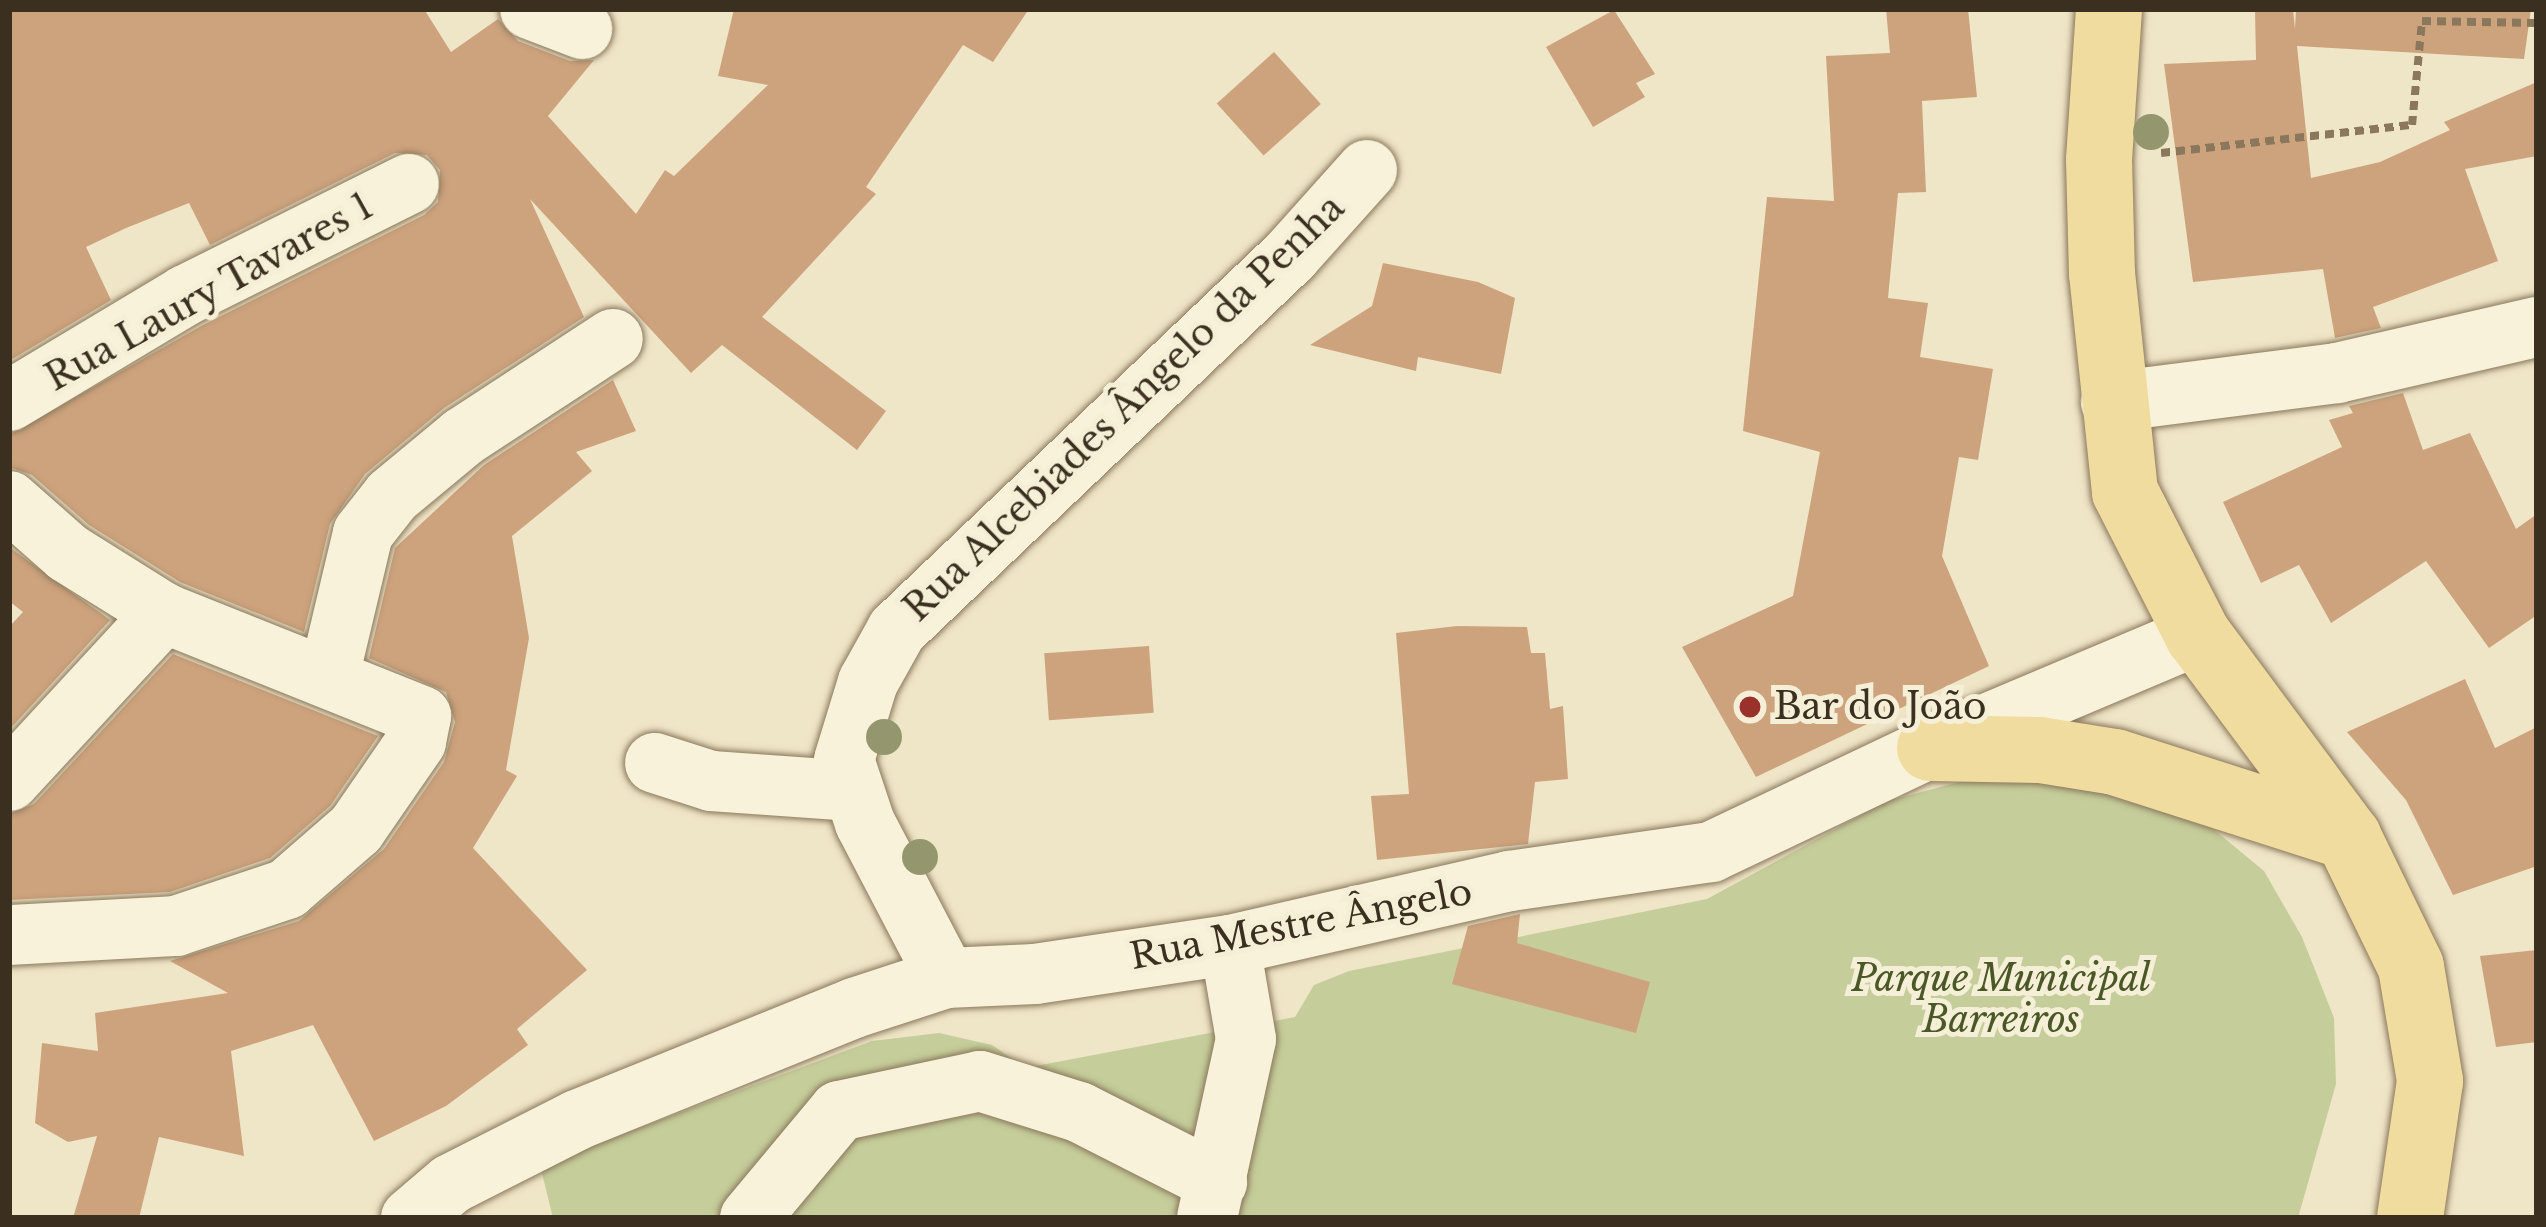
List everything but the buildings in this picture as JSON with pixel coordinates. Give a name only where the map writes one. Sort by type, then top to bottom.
[{"type":"main road","points":[[2109,9],[2099,160],[2110,402],[2126,492],[2198,635],[2348,837],[2411,967],[2426,1020],[2428,1130],[2410,1218]]},
{"type":"main road","points":[[1930,748],[2040,750],[2115,762],[2348,837]]},
{"type":"street","name":"Rua Alcebiades Ângelo da Penha","points":[[946,978],[854,791],[844,760],[868,682],[897,630],[1291,255],[1367,170]]},
{"type":"street","name":"Rua Laury Tavares 1","points":[[9,401],[187,295],[409,184]]},
{"type":"street","points":[[2110,402],[2337,373],[2537,327]]},
{"type":"street","points":[[329,676],[363,533],[392,496],[463,437],[613,339]]},
{"type":"street","points":[[9,501],[68,554],[164,613],[422,716],[416,742],[356,829],[287,889],[176,926],[9,935]]},
{"type":"street","points":[[9,781],[164,613]]},
{"type":"street","name":"Rua Mestre Ângelo","points":[[411,1218],[451,1184],[578,1120],[946,978],[1035,974],[1230,945],[1510,881],[1712,852],[1930,748],[2198,635]]},
{"type":"street","points":[[655,763],[711,781],[854,791]]},
{"type":"street","points":[[750,1218],[838,1111],[980,1081],[1079,1112],[1212,1200],[1246,1039],[1230,945]]},
{"type":"path","points":[[2099,160],[2412,125],[2422,21],[2537,23]]},
{"type":"green space","name":"Parque Municipal Barreiros","points":[[2053,775],[2206,823],[2264,871],[2302,937],[2334,1018],[2336,1084],[2298,1218],[553,1218],[540,1165],[872,1041],[939,1033],[992,1045],[1025,1068],[1295,1017],[1314,985],[1349,971],[1707,899],[1887,801],[1971,779]]},
{"type":"place","name":"Bar do João","points":[[1750,707]]}]
